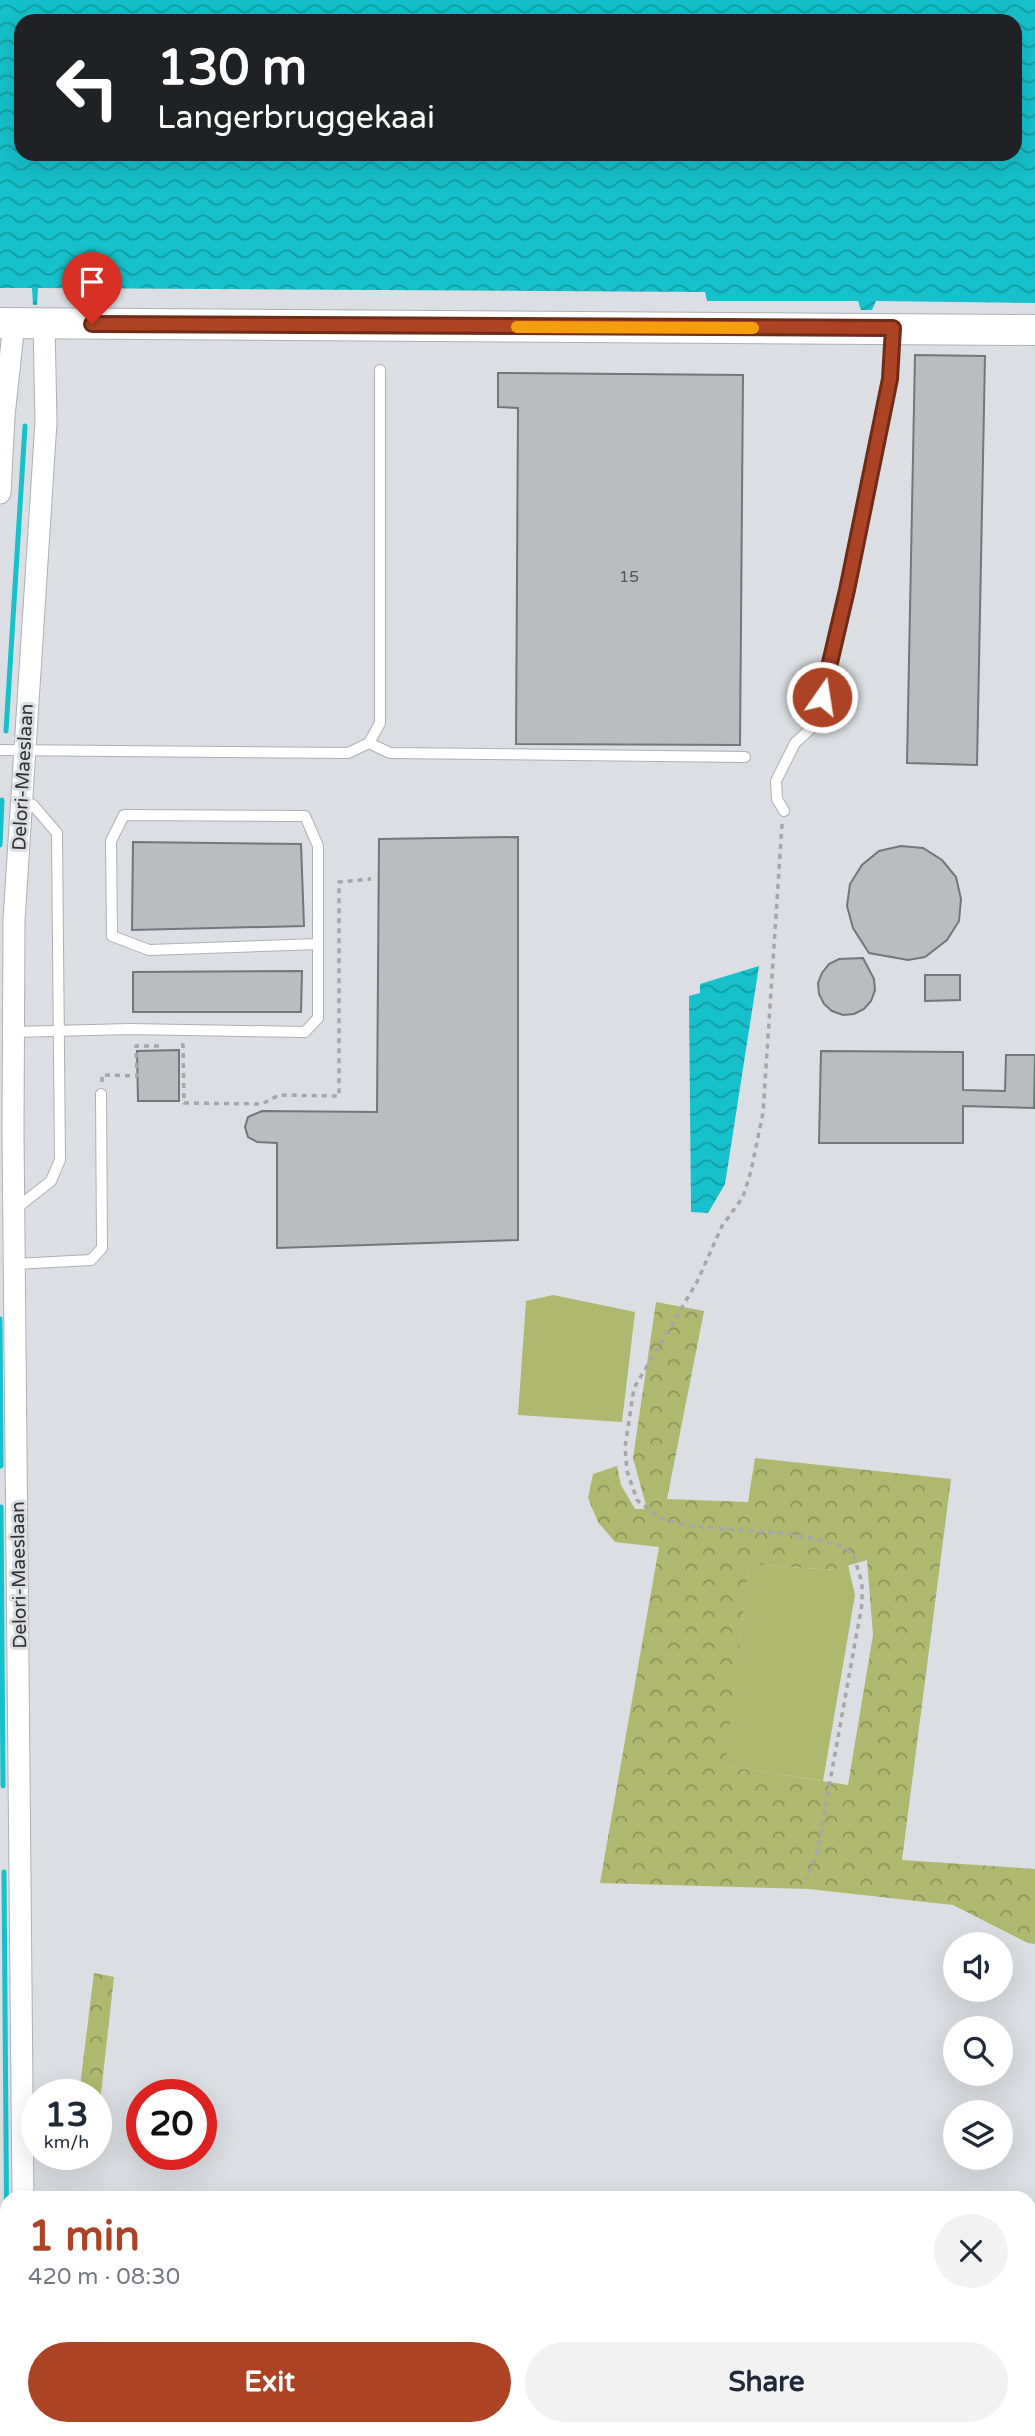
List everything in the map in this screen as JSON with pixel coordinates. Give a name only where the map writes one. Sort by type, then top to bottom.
[{"type":"main road","points":[[7,323],[1035,330]]},
{"type":"street","points":[[0,493],[7,323]]},
{"type":"street","name":"Delori-Maeslaan","points":[[23,2191],[13,1490],[14,920],[46,422],[44,323]]},
{"type":"lane","points":[[784,811],[777,799],[776,781],[795,743],[816,723],[847,590],[890,379],[893,328]]},
{"type":"lane","points":[[0,750],[348,753],[369,743],[380,723],[380,370]]},
{"type":"lane","points":[[369,743],[390,753],[745,757]]},
{"type":"lane","points":[[14,1210],[51,1181],[60,1160],[57,833],[33,805],[20,800]]},
{"type":"lane","points":[[13,1032],[130,1028],[305,1032],[318,1018],[318,944],[318,846],[305,816],[124,815],[111,841],[113,936],[149,950],[318,944]]},
{"type":"lane","points":[[14,1264],[91,1261],[102,1248],[101,1094]]},
{"type":"path","points":[[784,811],[763,1113],[751,1171],[743,1197],[722,1226],[697,1282],[634,1388],[625,1447],[627,1471],[637,1500],[661,1520],[690,1526],[801,1536],[842,1546],[854,1556],[862,1583],[862,1604],[817,1854],[805,1880]]},
{"type":"green space","points":[[553,1295],[635,1312],[622,1422],[518,1415],[526,1301]]},
{"type":"green space","points":[[656,1302],[704,1311],[667,1499],[748,1502],[755,1458],[951,1479],[902,1860],[1035,1869],[1035,1944],[1028,1943],[1013,1935],[1013,1932],[1006,1932],[953,1905],[809,1889],[600,1883],[659,1547],[615,1542],[598,1522],[588,1498],[593,1474],[617,1466],[621,1485],[635,1509],[647,1509],[633,1458]],"holes":[[[867,1560],[873,1635],[848,1785],[725,1766],[749,1564],[833,1570]]]},
{"type":"green space","points":[[749,1564],[833,1570],[848,1565],[855,1595],[823,1781],[724,1766]]},
{"type":"green space","points":[[94,1973],[114,1977],[103,2079],[81,2079]]},
{"type":"water","points":[[0,0],[1035,0],[1035,303],[876,301],[872,310],[861,310],[858,301],[707,301],[705,292],[38,288],[37,305],[33,305],[32,288],[0,288]]},
{"type":"water","points":[[759,966],[725,1184],[708,1213],[691,1212],[689,996],[700,993],[700,984]]},
{"type":"building","points":[[915,355],[985,356],[977,765],[907,763]]},
{"type":"building","points":[[498,373],[743,375],[740,745],[516,744],[518,408],[498,407]]},
{"type":"building","points":[[518,837],[518,1240],[277,1248],[277,1143],[257,1142],[248,1137],[245,1127],[248,1117],[262,1111],[377,1112],[379,839]]},
{"type":"building","points":[[133,842],[301,844],[304,926],[132,930]]},
{"type":"building","points":[[901,846],[923,848],[942,860],[956,877],[961,899],[959,921],[947,940],[925,957],[908,960],[869,953],[853,928],[847,906],[850,884],[862,865],[879,851]]},
{"type":"building","points":[[863,958],[874,979],[875,990],[871,1001],[864,1009],[854,1014],[843,1015],[832,1011],[824,1004],[819,994],[818,983],[822,973],[829,964],[839,959]]},
{"type":"building","points":[[302,971],[301,1012],[133,1012],[133,972]]},
{"type":"building","points":[[925,975],[960,975],[960,1000],[925,1001]]},
{"type":"building","points":[[179,1050],[179,1101],[138,1101],[137,1051]]},
{"type":"building","points":[[821,1051],[963,1052],[963,1090],[1005,1091],[1006,1055],[1035,1055],[1034,1108],[963,1106],[963,1143],[819,1143]]},
{"type":"waterway","points":[[6,731],[25,426]]},
{"type":"waterway","points":[[0,845],[2,800]]},
{"type":"waterway","points":[[0,1319],[1,1466]]},
{"type":"waterway","points":[[1,1507],[3,1786]]},
{"type":"waterway","points":[[4,1872],[6,2191]]},
{"type":"slow traffic","points":[[517,327],[753,328]]},
{"type":"route","points":[[92,324],[893,328],[890,379],[822,697]]}]
